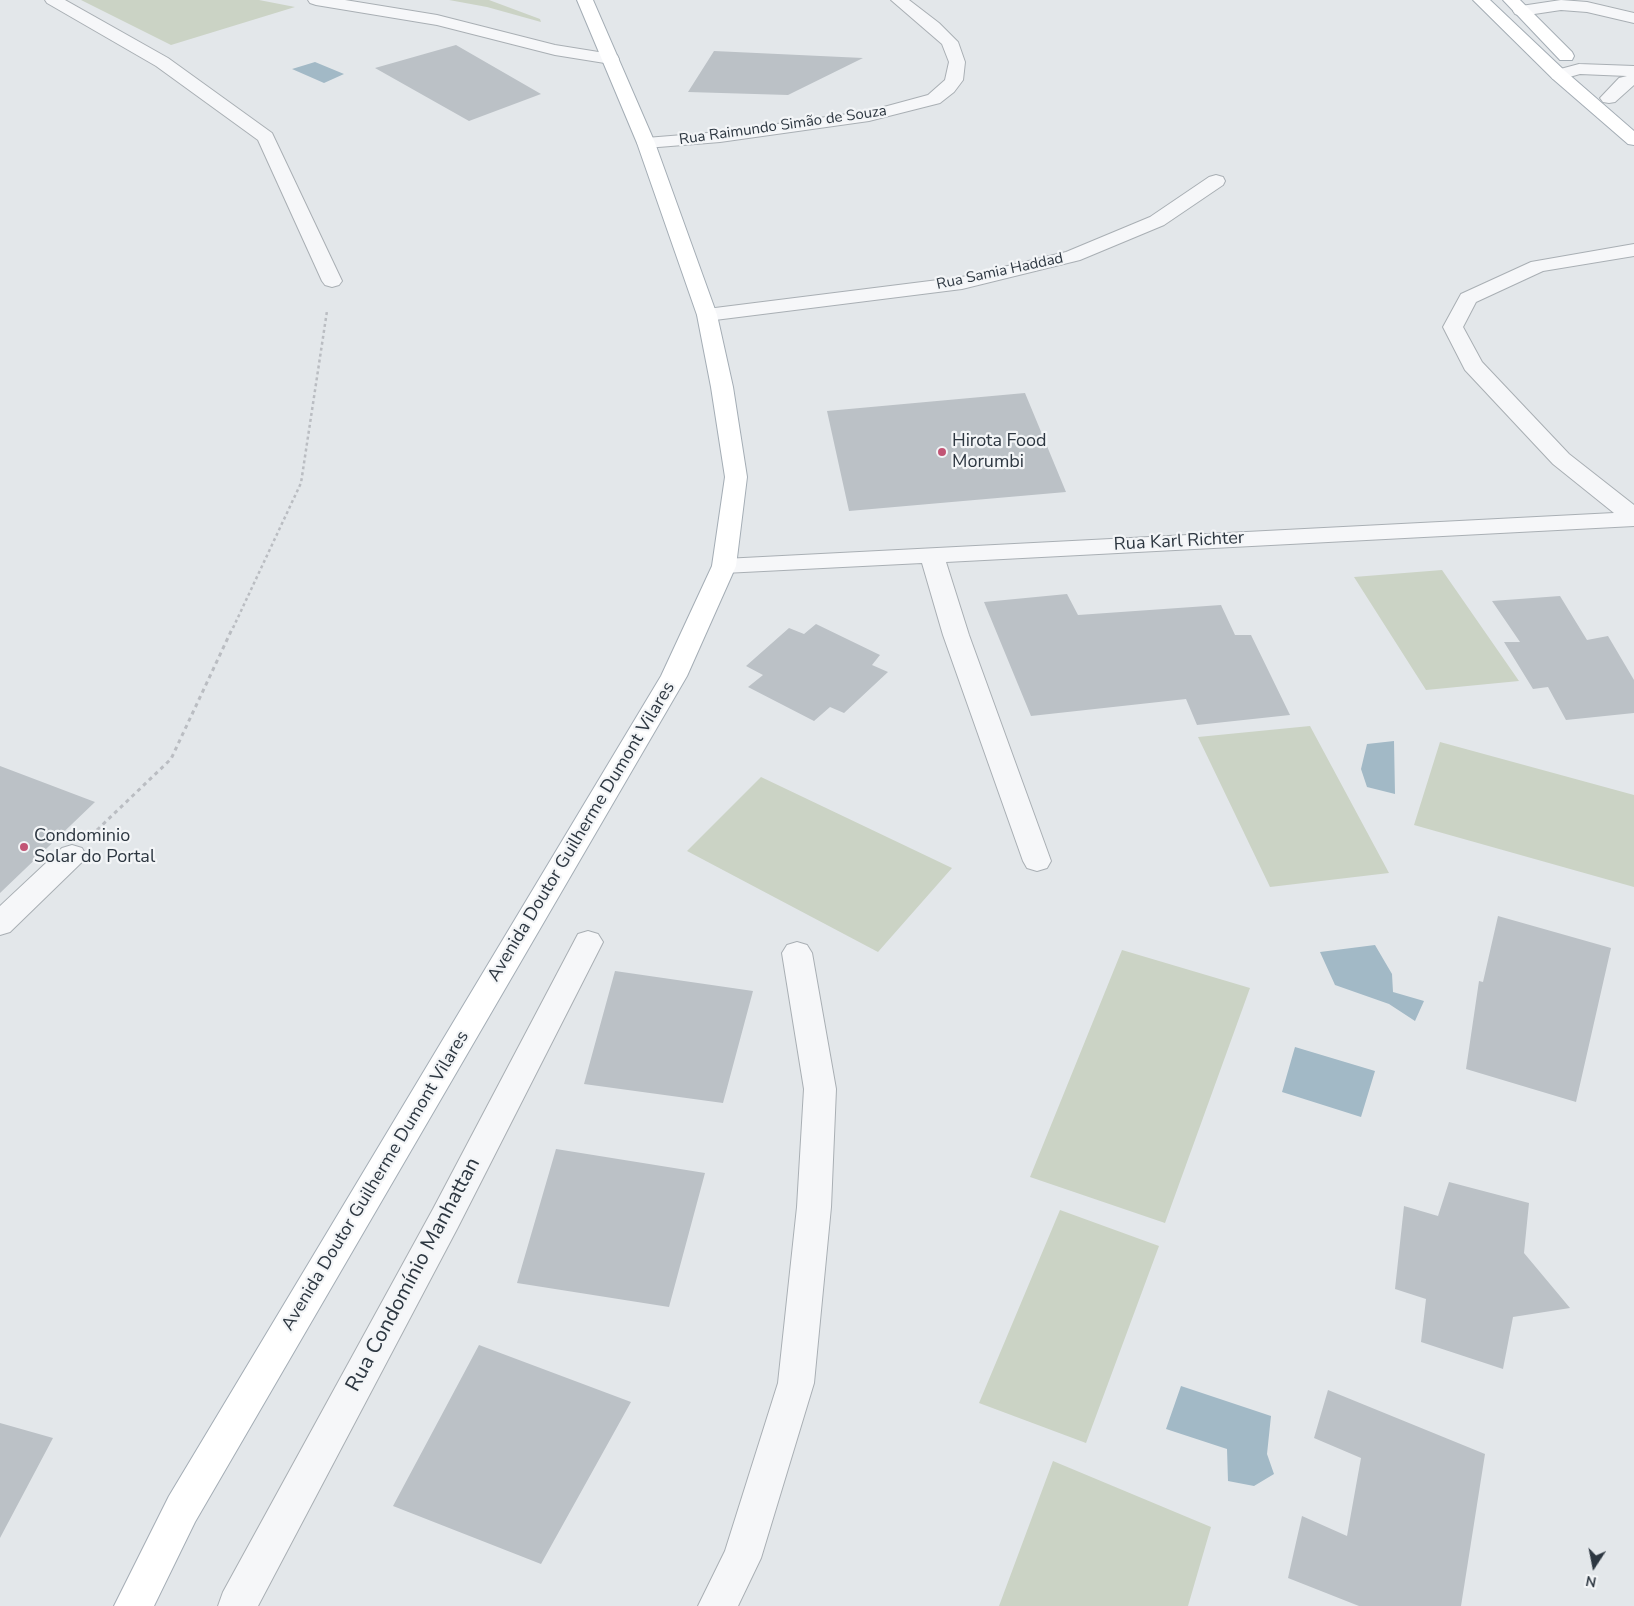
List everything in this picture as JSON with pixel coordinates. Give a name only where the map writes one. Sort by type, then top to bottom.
[{"type":"main road","name":"Avenida Doutor Guilherme Dumont Vilares","points":[[133,1606],[188,1500],[674,676],[724,566],[736,477],[722,387],[706,315],[646,143],[585,0]]},
{"type":"main road","points":[[1482,0],[1559,75],[1634,140]]},
{"type":"main road","points":[[1516,6],[1634,122]]},
{"type":"street","points":[[53,0],[162,62],[266,137],[332,281]]},
{"type":"street","points":[[316,0],[437,20],[555,50],[611,59]]},
{"type":"street","name":"Rua Raimundo Simão de Souza","points":[[646,143],[720,137],[851,119],[908,107],[934,99],[954,80],[957,62],[950,42],[933,26],[899,0]]},
{"type":"street","points":[[1595,0],[1634,10]]},
{"type":"street","points":[[1516,6],[1561,5],[1587,7],[1634,18]]},
{"type":"street","points":[[1559,75],[1579,69],[1634,71]]},
{"type":"street","points":[[1609,98],[1626,82],[1634,79]]},
{"type":"street","name":"Rua Samia Haddad","points":[[706,315],[962,283],[1073,256],[1157,221],[1216,182]]},
{"type":"street","points":[[1609,254],[1634,242]]},
{"type":"street","points":[[1634,250],[1538,266],[1468,298],[1453,327],[1473,365],[1561,458],[1634,518]]},
{"type":"street","name":"Rua Karl Richter","points":[[724,566],[1634,518]]},
{"type":"street","points":[[932,555],[956,635],[1037,861]]},
{"type":"street","points":[[0,924],[72,855]]},
{"type":"street","name":"Rua Condomínio Manhattan","points":[[237,1606],[445,1219],[588,942]]},
{"type":"street","points":[[717,1606],[742,1558],[796,1383],[814,1207],[820,1089],[797,953]]},
{"type":"path","points":[[72,855],[171,759],[301,483],[332,281]]},
{"type":"shaded area","points":[[81,0],[259,0],[295,7],[171,45]]},
{"type":"shaded area","points":[[449,0],[489,0],[540,19],[541,22],[487,7]]},
{"type":"shaded area","points":[[1442,570],[1519,681],[1426,690],[1354,577]]},
{"type":"shaded area","points":[[1310,726],[1389,873],[1270,887],[1198,737]]},
{"type":"shaded area","points":[[1440,742],[1634,795],[1634,887],[1414,825]]},
{"type":"shaded area","points":[[761,777],[952,868],[878,952],[687,851]]},
{"type":"shaded area","points":[[1122,950],[1250,988],[1165,1223],[1030,1177]]},
{"type":"shaded area","points":[[1060,1210],[1159,1246],[1086,1443],[979,1403]]},
{"type":"shaded area","points":[[1053,1461],[1211,1527],[1188,1606],[999,1606]]},
{"type":"water","points":[[315,62],[344,74],[324,83],[292,69]]},
{"type":"water","points":[[1394,741],[1395,794],[1367,787],[1361,769],[1367,744]]},
{"type":"water","points":[[1375,945],[1392,974],[1393,992],[1424,1001],[1415,1021],[1389,1004],[1335,985],[1320,952]]},
{"type":"water","points":[[1295,1047],[1375,1071],[1361,1117],[1282,1092]]},
{"type":"water","points":[[1181,1386],[1271,1416],[1267,1454],[1274,1474],[1254,1486],[1228,1481],[1227,1449],[1166,1429]]},
{"type":"building","points":[[456,45],[541,94],[469,121],[375,68]]},
{"type":"building","points":[[714,51],[863,58],[788,95],[688,92]]},
{"type":"building","name":"Hirota Food Morumbi","points":[[1025,393],[1066,492],[849,511],[827,411]]},
{"type":"building","points":[[1067,594],[1078,615],[1221,605],[1235,635],[1251,635],[1290,715],[1197,725],[1186,699],[1031,716],[984,602]]},
{"type":"building","points":[[1560,596],[1587,640],[1608,636],[1634,680],[1634,713],[1566,720],[1548,687],[1533,689],[1504,642],[1520,642],[1492,601]]},
{"type":"building","points":[[816,624],[880,655],[872,665],[888,672],[844,713],[830,707],[814,721],[748,687],[763,675],[746,666],[789,628],[804,634]]},
{"type":"building","name":"Condominio Solar do Portal","points":[[0,766],[95,802],[0,893]]},
{"type":"building","points":[[1498,916],[1611,948],[1576,1102],[1466,1069],[1479,981],[1483,982]]},
{"type":"building","points":[[615,971],[753,991],[723,1103],[584,1084]]},
{"type":"building","points":[[556,1149],[705,1173],[669,1307],[517,1283]]},
{"type":"building","points":[[1449,1182],[1529,1203],[1524,1253],[1570,1308],[1513,1317],[1503,1369],[1421,1342],[1426,1299],[1395,1289],[1404,1206],[1438,1216]]},
{"type":"building","points":[[479,1345],[631,1402],[541,1564],[393,1506]]},
{"type":"building","points":[[1328,1390],[1485,1454],[1461,1606],[1359,1606],[1288,1578],[1302,1516],[1347,1536],[1361,1458],[1314,1438]]},
{"type":"building","points":[[0,1423],[53,1438],[0,1538]]},
{"type":"place","name":"Hirota Food Morumbi","points":[[942,452]]},
{"type":"place","name":"Condominio Solar do Portal","points":[[24,847]]}]
